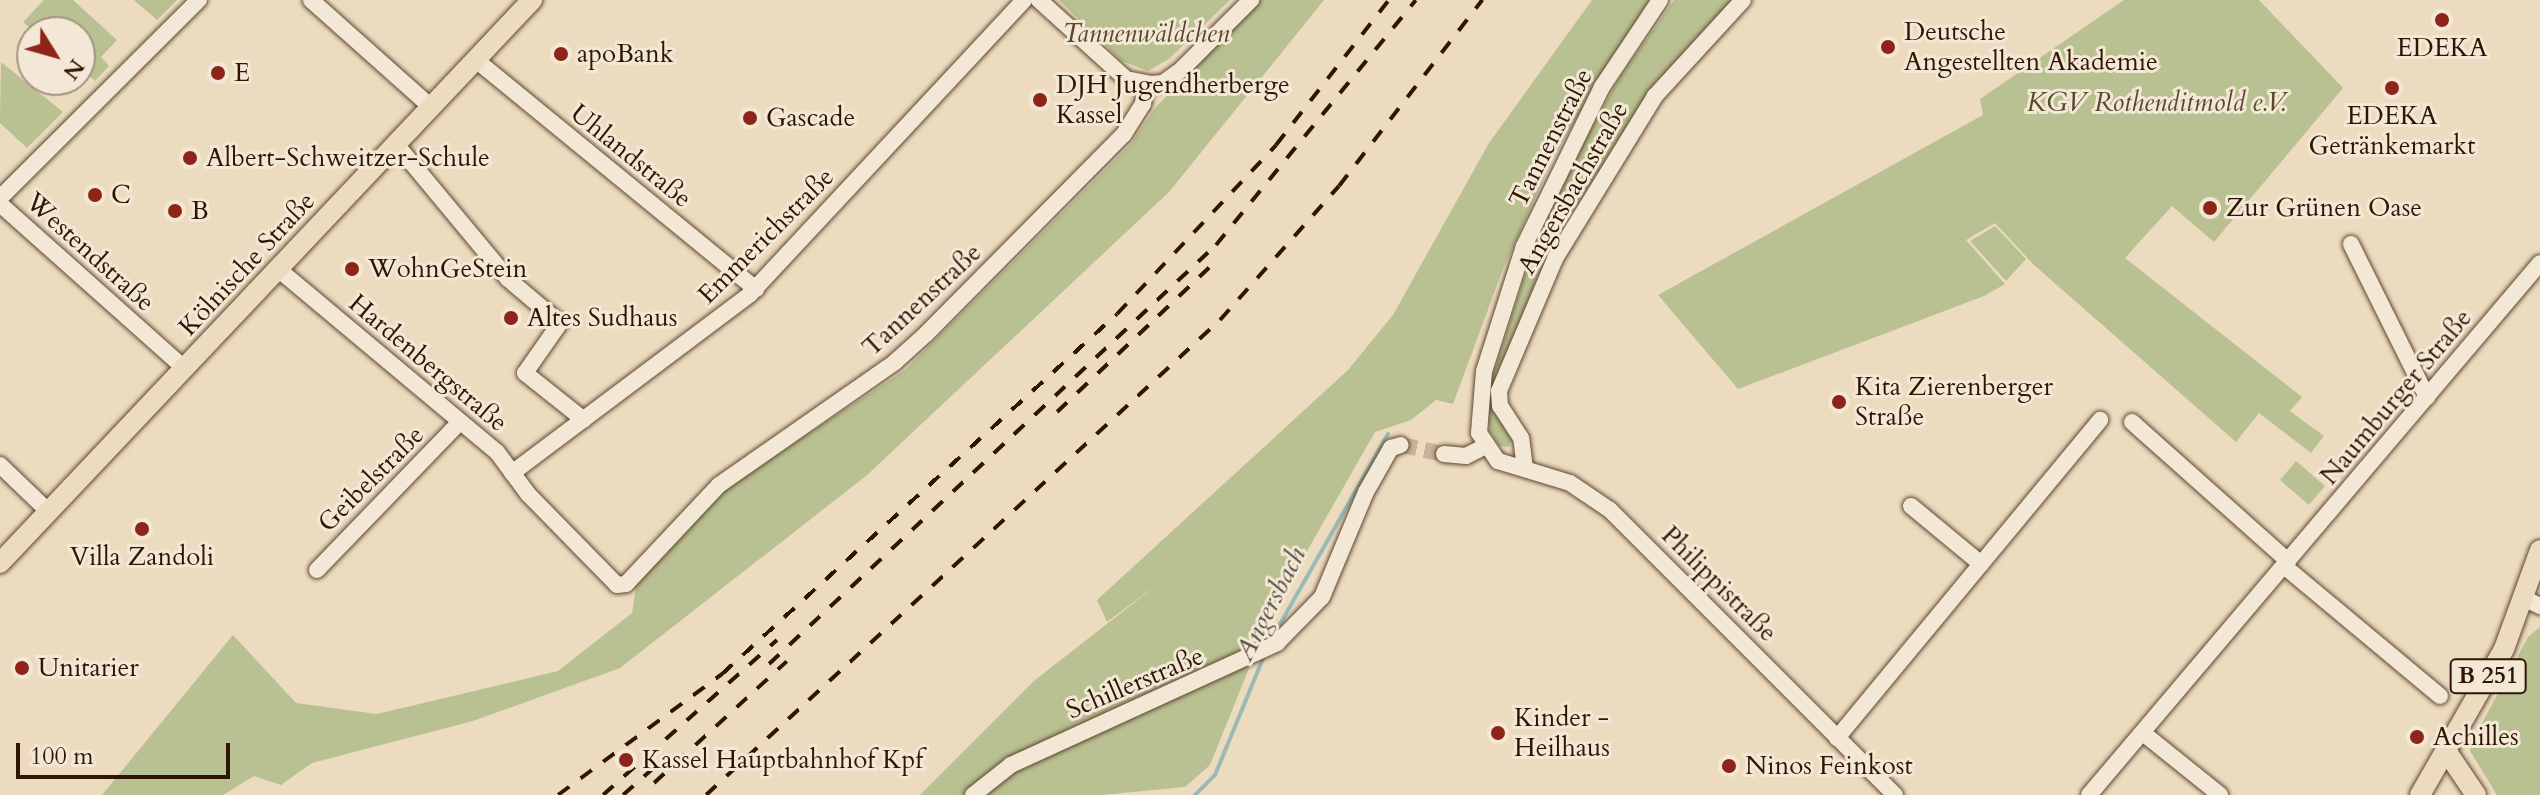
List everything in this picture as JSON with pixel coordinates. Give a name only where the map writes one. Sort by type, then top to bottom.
[{"type":"main road","name":"Kölnische Straße","points":[[0,563],[532,0]]},
{"type":"main road","name":"B 251","points":[[2420,795],[2533,602],[2540,550]]},
{"type":"main road","points":[[2447,752],[2476,795]]},
{"type":"street","points":[[0,201],[199,0]]},
{"type":"street","points":[[311,0],[431,107]]},
{"type":"street","name":"Emmerichstraße","points":[[512,473],[756,289],[1024,0]]},
{"type":"street","points":[[1039,0],[1115,71],[1154,84]]},
{"type":"street","name":"Tannenstraße","points":[[626,584],[719,485],[895,362],[926,334],[1124,134],[1154,84],[1251,0]]},
{"type":"street","name":"Tannenstraße","points":[[1484,447],[1476,423],[1479,392],[1524,246],[1602,87],[1660,0]]},
{"type":"street","name":"Angersbachstraße","points":[[1525,469],[1521,438],[1500,406],[1499,391],[1556,257],[1655,96],[1743,0]]},
{"type":"street","name":"Uhlandstraße","points":[[476,60],[756,289]]},
{"type":"street","points":[[396,144],[508,279],[560,323],[525,373],[584,420]]},
{"type":"street","name":"Westendstraße","points":[[0,201],[184,368]]},
{"type":"street","points":[[2351,244],[2427,397]]},
{"type":"street","name":"Naumburger Straße","points":[[2089,795],[2540,263]]},
{"type":"street","name":"Hardenbergstraße","points":[[278,269],[497,452],[534,507],[617,585],[626,584]]},
{"type":"street","points":[[1837,738],[2100,420]]},
{"type":"street","name":"Geibelstraße","points":[[317,570],[460,422]]},
{"type":"street","points":[[2132,422],[2286,564],[2440,696]]},
{"type":"street","name":"Schillerstraße","points":[[973,795],[1011,765],[1277,643],[1322,597],[1366,492],[1391,448],[1401,445]]},
{"type":"street","points":[[1444,454],[1466,456],[1484,447]]},
{"type":"street","name":"Philippistraße","points":[[1484,447],[1498,461],[1570,483],[1610,510],[1895,795]]},
{"type":"street","points":[[0,465],[48,511]]},
{"type":"street","points":[[1911,506],[1981,564]]},
{"type":"street","points":[[2143,733],[2220,795]]},
{"type":"green space","points":[[44,0],[73,0],[91,16],[29,16]]},
{"type":"green space","points":[[134,0],[177,0],[157,20]]},
{"type":"green space","name":"Tannenwäldchen","points":[[1059,0],[1230,0],[1169,59],[1148,71],[1122,61]]},
{"type":"green space","points":[[1261,0],[1324,0],[1169,192],[866,476],[620,668],[473,721],[312,763],[281,785],[254,776],[223,795],[102,795],[233,635],[296,703],[377,714],[558,671],[632,613],[637,581],[725,489],[905,370],[1130,145],[1155,108]]},
{"type":"green space","points":[[1592,0],[1649,0],[1554,156],[1503,269],[1453,404],[1436,400],[1411,420],[1375,432],[1271,614],[1210,765],[1185,787],[1102,795],[920,795],[1035,680],[1162,581],[1107,622],[1097,600],[1348,370],[1393,315],[1489,143]]},
{"type":"green space","points":[[1674,0],[1735,0],[1651,92],[1554,240],[1493,394],[1487,394],[1533,250],[1569,168],[1620,77]]},
{"type":"green space","name":"KGV Rothenditmold e.V.","points":[[2124,0],[2259,0],[2343,88],[2214,242],[2172,206],[2125,258],[2302,397],[2290,411],[2324,436],[2311,453],[2259,413],[2236,442],[2034,265],[1995,223],[1966,240],[2005,284],[1984,296],[1738,389],[1658,295],[1983,115],[1980,99]]},
{"type":"green space","points":[[96,21],[117,40],[101,57],[109,66],[96,80]]},
{"type":"green space","points":[[1,62],[16,74],[16,96],[43,96],[63,112],[27,148],[0,123]]},
{"type":"green space","points":[[1995,226],[2026,259],[2006,281],[1970,241]]},
{"type":"green space","points":[[1486,403],[1492,403],[1513,437],[1509,447],[1499,446],[1490,431]]},
{"type":"green space","points":[[2296,461],[2325,486],[2309,505],[2280,480]]},
{"type":"green space","points":[[2540,627],[2540,795],[2497,795],[2470,751],[2528,637]]},
{"type":"waterway","name":"Angersbach","points":[[1271,640],[1388,434]]},
{"type":"waterway","name":"Angersbach","points":[[1195,795],[1215,775],[1264,656]]},
{"type":"tunnel","points":[[1401,445],[1444,454]]},
{"type":"railway","points":[[558,795],[722,674],[1117,314],[1276,145],[1389,0]]},
{"type":"railway","points":[[769,664],[1216,245],[1416,0]]},
{"type":"railway","points":[[706,795],[1220,320],[1339,186],[1482,0]]},
{"type":"railway","points":[[1057,412],[1214,263]]},
{"type":"railway","points":[[603,795],[777,640]]},
{"type":"railway","points":[[654,783],[787,661]]},
{"type":"railway","points":[[623,795],[659,763]]},
{"type":"place","name":"EDEKA","points":[[2442,20]]},
{"type":"place","name":"Deutsche Angestellten Akademie","points":[[1888,47]]},
{"type":"place","name":"apoBank","points":[[561,54]]},
{"type":"place","name":"E","points":[[218,73]]},
{"type":"place","name":"EDEKA Getränkemarkt","points":[[2392,88]]},
{"type":"place","name":"DJH Jugendherberge Kassel","points":[[1040,100]]},
{"type":"place","name":"Gascade","points":[[750,118]]},
{"type":"place","name":"Albert-Schweitzer-Schule","points":[[190,158]]},
{"type":"place","name":"C","points":[[95,195]]},
{"type":"place","name":"Zur Grünen Oase","points":[[2210,208]]},
{"type":"place","name":"B","points":[[175,211]]},
{"type":"place","name":"WohnGeStein","points":[[352,269]]},
{"type":"place","name":"Altes Sudhaus","points":[[511,318]]},
{"type":"place","name":"Kita Zierenberger Straße","points":[[1839,402]]},
{"type":"place","name":"Villa Zandoli","points":[[142,529]]},
{"type":"place","name":"Unitarier","points":[[22,668]]},
{"type":"place","name":"Kinder - Heilhaus","points":[[1498,733]]},
{"type":"place","name":"Achilles","points":[[2417,737]]},
{"type":"place","name":"Kassel Hauptbahnhof Kpf","points":[[626,760]]},
{"type":"place","name":"Ninos Feinkost","points":[[1729,766]]}]
